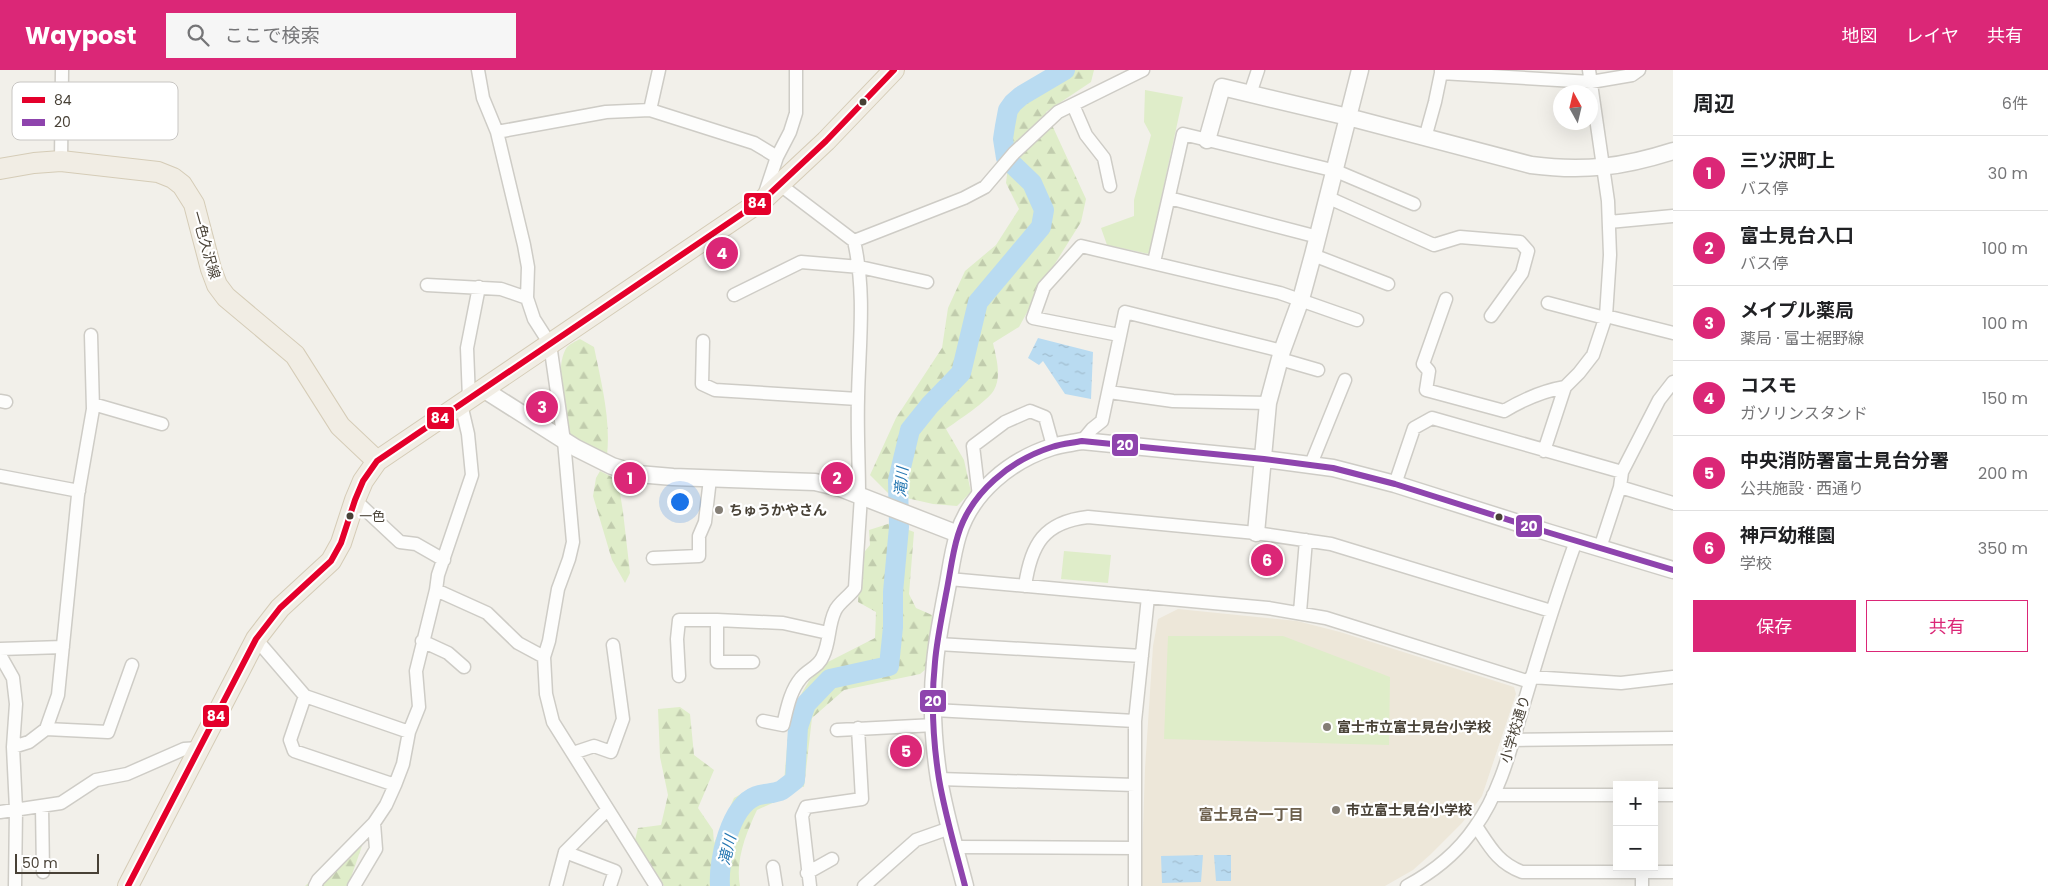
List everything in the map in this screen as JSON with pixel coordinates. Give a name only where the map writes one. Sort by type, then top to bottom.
[{"type":"main road","points":[[128,886],[256,639],[280,608],[331,561],[341,543],[363,481],[377,461],[764,199],[826,141],[894,70]]},
{"type":"main road","name":"一色久沢線","points":[[0,169],[34,163],[61,161],[158,172],[182,185],[194,204],[217,285],[226,297],[296,355],[340,426],[377,461]]},
{"type":"street","points":[[478,70],[483,98],[497,132],[528,267],[527,298],[534,318],[550,344],[564,441],[573,542],[558,589],[549,641],[544,657],[546,694],[553,722],[656,886]]},
{"type":"street","points":[[650,110],[659,70]]},
{"type":"street","points":[[764,199],[777,157],[790,132],[796,113],[796,70]]},
{"type":"street","points":[[854,241],[964,198],[985,187],[1014,153],[1052,117],[1143,70]]},
{"type":"street","points":[[1250,94],[1258,70]]},
{"type":"street","points":[[1256,533],[1268,402],[1281,355],[1301,299],[1329,198],[1360,70]]},
{"type":"street","points":[[1425,138],[1441,71],[1632,76],[1639,70]]},
{"type":"street","points":[[1544,451],[1565,387],[1579,373],[1592,355],[1606,317],[1609,279],[1609,222],[1604,168],[1590,76]]},
{"type":"street","points":[[1207,140],[1222,88],[1348,117],[1532,165],[1557,168],[1604,168],[1649,159],[1673,151]]},
{"type":"street","points":[[1073,105],[1086,135],[1104,158],[1110,186]]},
{"type":"street","points":[[497,132],[606,112],[650,110],[754,143],[777,157]]},
{"type":"street","points":[[1154,262],[1183,134],[1336,171],[1414,204]]},
{"type":"street","points":[[61,140],[61,161]]},
{"type":"street","points":[[763,722],[783,725],[791,695],[802,677],[816,667],[824,656],[835,608],[850,596],[855,588],[863,496],[858,398],[860,267],[854,241],[779,184]]},
{"type":"street","points":[[1169,198],[1318,236]]},
{"type":"street","points":[[1329,198],[1434,245],[1460,237],[1520,242],[1528,251],[1522,273],[1492,316]]},
{"type":"street","points":[[1609,222],[1673,216]]},
{"type":"street","points":[[1119,335],[1033,318],[1044,287],[1081,246],[1154,262],[1301,299],[1357,320]]},
{"type":"street","points":[[1313,255],[1388,284]]},
{"type":"street","points":[[734,295],[801,262],[860,267],[927,282]]},
{"type":"street","points":[[427,285],[501,289],[527,298]]},
{"type":"street","points":[[315,886],[318,880],[374,823],[386,805],[403,764],[409,732],[419,707],[416,671],[422,640],[436,590],[438,575],[472,475],[468,434],[471,397],[467,348],[479,287]]},
{"type":"street","points":[[1446,299],[1423,364],[1429,371],[1426,390],[1504,411],[1528,397],[1547,390],[1565,387]]},
{"type":"street","points":[[1548,303],[1673,333]]},
{"type":"street","points":[[1082,441],[1092,428],[1102,421],[1125,312],[1281,355],[1318,370]]},
{"type":"street","points":[[13,747],[29,742],[46,729],[58,695],[79,491],[93,404],[92,335]]},
{"type":"street","points":[[703,341],[702,384],[714,390],[858,398]]},
{"type":"street","points":[[1311,464],[1344,380]]},
{"type":"street","points":[[1600,548],[1620,487],[1622,472],[1659,400],[1673,382]]},
{"type":"street","points":[[1109,392],[1173,401],[1268,402]]},
{"type":"street","points":[[471,397],[612,466],[638,474],[710,479],[815,482],[863,496],[958,534]]},
{"type":"street","points":[[93,404],[162,424]]},
{"type":"street","points":[[979,496],[973,446],[1005,422],[1030,412],[1045,417],[1053,446]]},
{"type":"street","points":[[1395,484],[1414,428],[1432,418],[1622,472]]},
{"type":"street","points":[[965,886],[939,779],[934,718],[934,676],[938,644],[958,534],[979,496],[995,479],[1014,465],[1053,446],[1082,441],[1311,464],[1395,484],[1673,570]]},
{"type":"street","points":[[0,476],[79,491]]},
{"type":"street","points":[[653,558],[699,556],[699,536],[705,522],[710,479]]},
{"type":"street","points":[[1620,487],[1673,503]]},
{"type":"street","points":[[355,500],[400,542],[416,544],[444,560]]},
{"type":"street","points":[[1025,586],[1032,552],[1040,540],[1052,529],[1065,522],[1088,517],[1256,533],[1331,544],[1551,611]]},
{"type":"street","points":[[1300,612],[1306,540]]},
{"type":"street","name":"小学校通り","points":[[1407,886],[1428,881],[1476,826],[1493,795],[1513,740],[1551,611],[1576,541]]},
{"type":"street","points":[[949,579],[1300,612],[1531,679],[1621,683],[1673,677]]},
{"type":"street","points":[[436,590],[487,613],[518,642],[544,657]]},
{"type":"street","points":[[1135,886],[1135,721],[1148,597]]},
{"type":"street","points":[[679,676],[677,639],[679,620],[783,623],[828,633]]},
{"type":"street","points":[[717,620],[717,662],[753,662]]},
{"type":"street","points":[[256,639],[306,696],[409,732]]},
{"type":"street","points":[[422,640],[448,653],[464,667]]},
{"type":"street","points":[[938,644],[1142,656]]},
{"type":"street","points":[[573,753],[594,746],[611,752],[623,719],[613,646]]},
{"type":"street","points":[[0,650],[63,647]]},
{"type":"street","points":[[0,655],[13,678],[16,704],[13,747],[16,809],[15,886]]},
{"type":"street","points":[[46,729],[108,732],[132,665]]},
{"type":"street","points":[[306,696],[290,740],[294,751],[395,785]]},
{"type":"street","points":[[838,730],[934,718],[1135,721]]},
{"type":"street","points":[[809,886],[802,816],[806,807],[862,799],[858,728]]},
{"type":"street","points":[[1513,740],[1673,738]]},
{"type":"street","points":[[0,812],[62,803],[96,780],[127,774],[184,749],[199,748]]},
{"type":"street","points":[[939,779],[1135,784]]},
{"type":"street","points":[[1658,794],[1673,794]]},
{"type":"street","points":[[1493,795],[1613,795]]},
{"type":"street","points":[[42,806],[44,872]]},
{"type":"street","points":[[556,886],[565,852],[607,810]]},
{"type":"street","points":[[354,886],[376,849],[374,823]]},
{"type":"street","points":[[1476,826],[1495,855],[1504,864],[1522,872],[1673,872]]},
{"type":"street","points":[[864,886],[916,840],[950,828]]},
{"type":"street","points":[[955,847],[1135,848]]},
{"type":"street","points":[[565,852],[614,871],[610,886]]},
{"type":"street","points":[[807,873],[832,859]]},
{"type":"street","points":[[773,867],[776,886]]},
{"type":"street","points":[[1642,872],[1642,886]]},
{"type":"shaded area","name":"富士市立富士見台小学校","points":[[1178,609],[1297,621],[1340,632],[1514,687],[1516,694],[1482,796],[1462,823],[1431,854],[1413,870],[1385,886],[1141,886],[1145,769],[1153,646],[1158,619]]},
{"type":"green space","points":[[1047,70],[1094,70],[1091,82],[1046,112],[1086,199],[1081,222],[1046,278],[1019,327],[993,343],[998,373],[994,390],[979,405],[946,429],[964,460],[971,492],[957,506],[933,504],[889,494],[870,475],[896,418],[942,348],[948,308],[965,271],[996,245],[1019,209],[1006,183],[1013,123],[1020,105],[1041,74]]},
{"type":"green space","points":[[1145,90],[1183,97],[1149,254],[1107,245],[1101,228],[1134,216],[1134,200],[1151,135],[1144,122]]},
{"type":"green space","points":[[580,339],[594,347],[608,428],[607,455],[566,437],[560,378],[561,366],[567,347]]},
{"type":"green space","points":[[600,471],[618,480],[630,573],[625,583],[612,560],[593,496],[596,478]]},
{"type":"green space","points":[[891,523],[914,532],[909,594],[916,608],[932,615],[932,664],[920,674],[844,690],[812,718],[804,787],[784,782],[790,713],[809,681],[826,663],[875,638],[876,612],[858,602],[861,556],[870,545],[869,530]]},
{"type":"green space","points":[[1064,551],[1111,555],[1108,583],[1061,579]]},
{"type":"green space","points":[[1168,636],[1283,636],[1390,677],[1389,745],[1164,739]]},
{"type":"green space","points":[[680,707],[690,714],[694,755],[714,770],[698,808],[713,830],[714,843],[734,798],[750,789],[768,788],[788,796],[757,810],[745,838],[740,857],[740,886],[664,886],[635,840],[638,828],[661,825],[668,795],[660,757],[658,709]]},
{"type":"green space","points":[[364,832],[363,843],[348,886],[305,886]]},
{"type":"water","points":[[1038,338],[1093,352],[1091,399],[1065,394],[1043,361],[1039,365],[1028,358]]},
{"type":"water","points":[[1203,855],[1201,882],[1162,883],[1161,856]]},
{"type":"water","points":[[1214,855],[1231,855],[1231,881],[1216,881]]},
{"type":"waterway","name":"滝川","points":[[720,886],[724,849],[733,822],[739,811],[756,796],[782,790],[795,780],[798,727],[806,704],[830,679],[889,666],[899,527],[898,480],[910,430],[930,405],[961,373],[978,302],[1041,227],[1044,210],[1032,183],[1006,158],[1003,139],[1008,110],[1013,103],[1021,96],[1065,70]]},
{"type":"transit line","name":"84","points":[[128,886],[256,639],[280,608],[331,561],[341,543],[363,481],[377,461],[764,199],[826,141],[894,70]]},
{"type":"transit line","name":"20","points":[[965,886],[944,806],[935,750],[933,691],[938,636],[954,550],[964,519],[972,505],[994,480],[1022,460],[1037,453],[1055,446],[1082,441],[1264,459],[1333,468],[1395,484],[1673,570]]},
{"type":"place","name":"コスモ","points":[[722,253]]},
{"type":"place","name":"メイプル薬局","points":[[542,407]]},
{"type":"place","name":"三ツ沢町上","points":[[630,478]]},
{"type":"place","name":"富士見台入口","points":[[837,478]]},
{"type":"place","name":"ちゅうかやさん","points":[[719,510]]},
{"type":"place","name":"一色","points":[[350,516]]},
{"type":"place","name":"神戸幼稚園","points":[[1267,560]]},
{"type":"place","name":"富士市立富士見台小学校","points":[[1327,727]]},
{"type":"place","name":"中央消防署富士見台分署","points":[[906,751]]},
{"type":"place","name":"市立富士見台小学校","points":[[1336,810]]},
{"type":"district","name":"富士見台一丁目","points":[[1251,814]]}]
